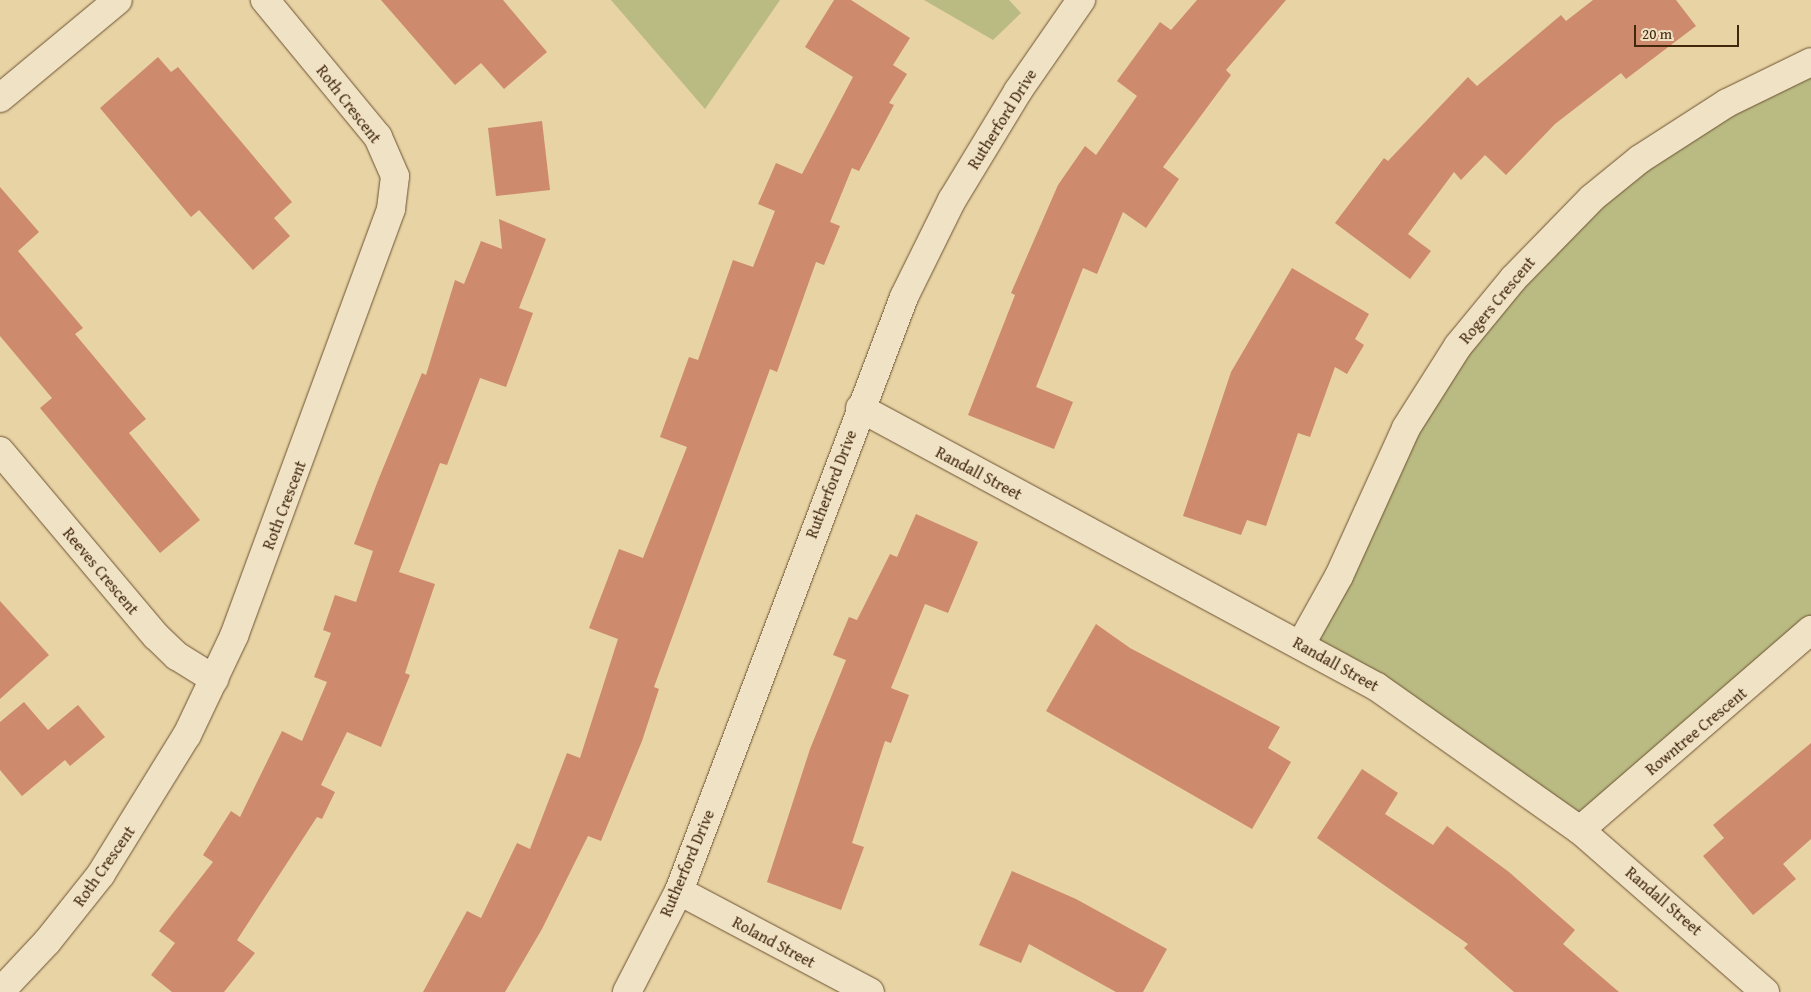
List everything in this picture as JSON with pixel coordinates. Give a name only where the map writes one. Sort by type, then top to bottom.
[{"type":"street","points":[[0,98],[118,0]]},
{"type":"street","name":"Roth Crescent","points":[[0,992],[68,917],[128,834],[214,679],[311,435],[394,193],[395,176],[378,137],[265,0]]},
{"type":"street","name":"Rutherford Drive","points":[[628,992],[679,891],[860,408],[904,297],[952,200],[1018,91],[1081,0]]},
{"type":"street","name":"Rogers Crescent","points":[[1301,644],[1339,576],[1406,428],[1458,346],[1513,279],[1592,198],[1640,159],[1727,103],[1811,62]]},
{"type":"street","name":"Randall Street","points":[[860,408],[1377,686],[1580,830],[1765,992]]},
{"type":"street","name":"Reeves Crescent","points":[[0,451],[156,636],[176,656],[214,679]]},
{"type":"street","name":"Rowntree Crescent","points":[[1580,830],[1811,630]]},
{"type":"street","name":"Roland Street","points":[[679,891],[870,992]]},
{"type":"green space","points":[[611,0],[780,0],[705,109]]},
{"type":"green space","points":[[924,0],[1009,0],[1021,13],[993,40]]},
{"type":"green space","points":[[1811,62],[1811,630],[1580,830],[1301,644],[1406,428],[1592,198]]},
{"type":"building","points":[[381,0],[503,0],[547,52],[504,89],[481,63],[455,85]]},
{"type":"building","points":[[834,0],[851,0],[910,38],[893,65],[907,74],[889,103],[894,105],[859,171],[852,168],[830,222],[840,226],[824,265],[816,262],[777,372],[770,369],[654,687],[659,689],[642,741],[601,841],[588,836],[542,929],[505,992],[423,992],[467,911],[481,918],[517,843],[530,849],[567,753],[580,758],[618,639],[589,628],[619,549],[643,558],[687,447],[660,437],[689,357],[698,360],[733,260],[753,267],[775,211],[758,204],[776,163],[802,174],[853,77],[805,47]]},
{"type":"building","points":[[1197,0],[1286,0],[1226,70],[1231,75],[1163,167],[1179,179],[1146,228],[1123,212],[1097,274],[1083,268],[1036,387],[1073,402],[1054,449],[968,415],[1015,295],[1011,293],[1058,185],[1085,146],[1096,155],[1137,96],[1117,81],[1160,22],[1171,30]]},
{"type":"building","points":[[1593,0],[1676,0],[1696,26],[1626,79],[1621,73],[1555,124],[1506,175],[1485,155],[1461,180],[1454,172],[1408,234],[1431,251],[1410,279],[1335,223],[1384,158],[1388,161],[1468,77],[1477,86],[1561,15],[1566,21]]},
{"type":"building","points":[[158,57],[171,72],[178,67],[292,202],[274,218],[290,236],[253,270],[199,210],[191,217],[100,108]]},
{"type":"building","points":[[542,121],[550,190],[496,196],[488,128]]},
{"type":"building","points":[[0,187],[39,232],[18,251],[83,328],[75,334],[146,419],[129,433],[200,520],[160,553],[40,408],[52,398],[0,336]]},
{"type":"building","points":[[499,219],[546,239],[519,308],[533,313],[506,387],[480,378],[447,465],[440,463],[399,572],[435,584],[405,673],[410,675],[381,747],[347,732],[321,785],[335,792],[322,819],[317,817],[237,940],[255,953],[224,992],[172,992],[151,975],[175,943],[159,931],[213,862],[203,855],[231,811],[240,817],[282,731],[302,741],[327,682],[314,677],[331,633],[323,630],[335,595],[356,602],[373,551],[354,544],[377,483],[422,373],[426,375],[455,280],[464,284],[481,241],[502,249]]},
{"type":"building","points":[[1292,268],[1369,314],[1355,339],[1364,345],[1347,374],[1335,367],[1310,437],[1298,433],[1266,526],[1247,520],[1241,535],[1183,516],[1231,372]]},
{"type":"building","points":[[916,514],[978,542],[948,613],[925,604],[891,688],[909,695],[891,743],[885,741],[852,843],[864,847],[841,910],[767,882],[810,749],[846,660],[833,655],[849,617],[857,620],[890,554],[897,557]]},
{"type":"building","points":[[0,601],[49,655],[0,699]]},
{"type":"building","points":[[1096,624],[1130,648],[1280,727],[1268,748],[1291,762],[1252,829],[1046,711]]},
{"type":"building","points":[[24,702],[48,730],[78,705],[105,737],[70,766],[65,760],[22,796],[0,770],[0,722]]},
{"type":"building","points":[[1811,743],[1811,839],[1783,864],[1796,879],[1753,915],[1703,856],[1724,838],[1713,825]]},
{"type":"building","points":[[1362,769],[1398,793],[1385,814],[1433,845],[1447,826],[1509,872],[1575,930],[1563,944],[1619,992],[1514,992],[1464,948],[1468,944],[1317,838]]},
{"type":"building","points":[[1012,871],[1076,899],[1167,949],[1143,992],[1116,992],[1029,944],[1021,963],[979,945]]}]
